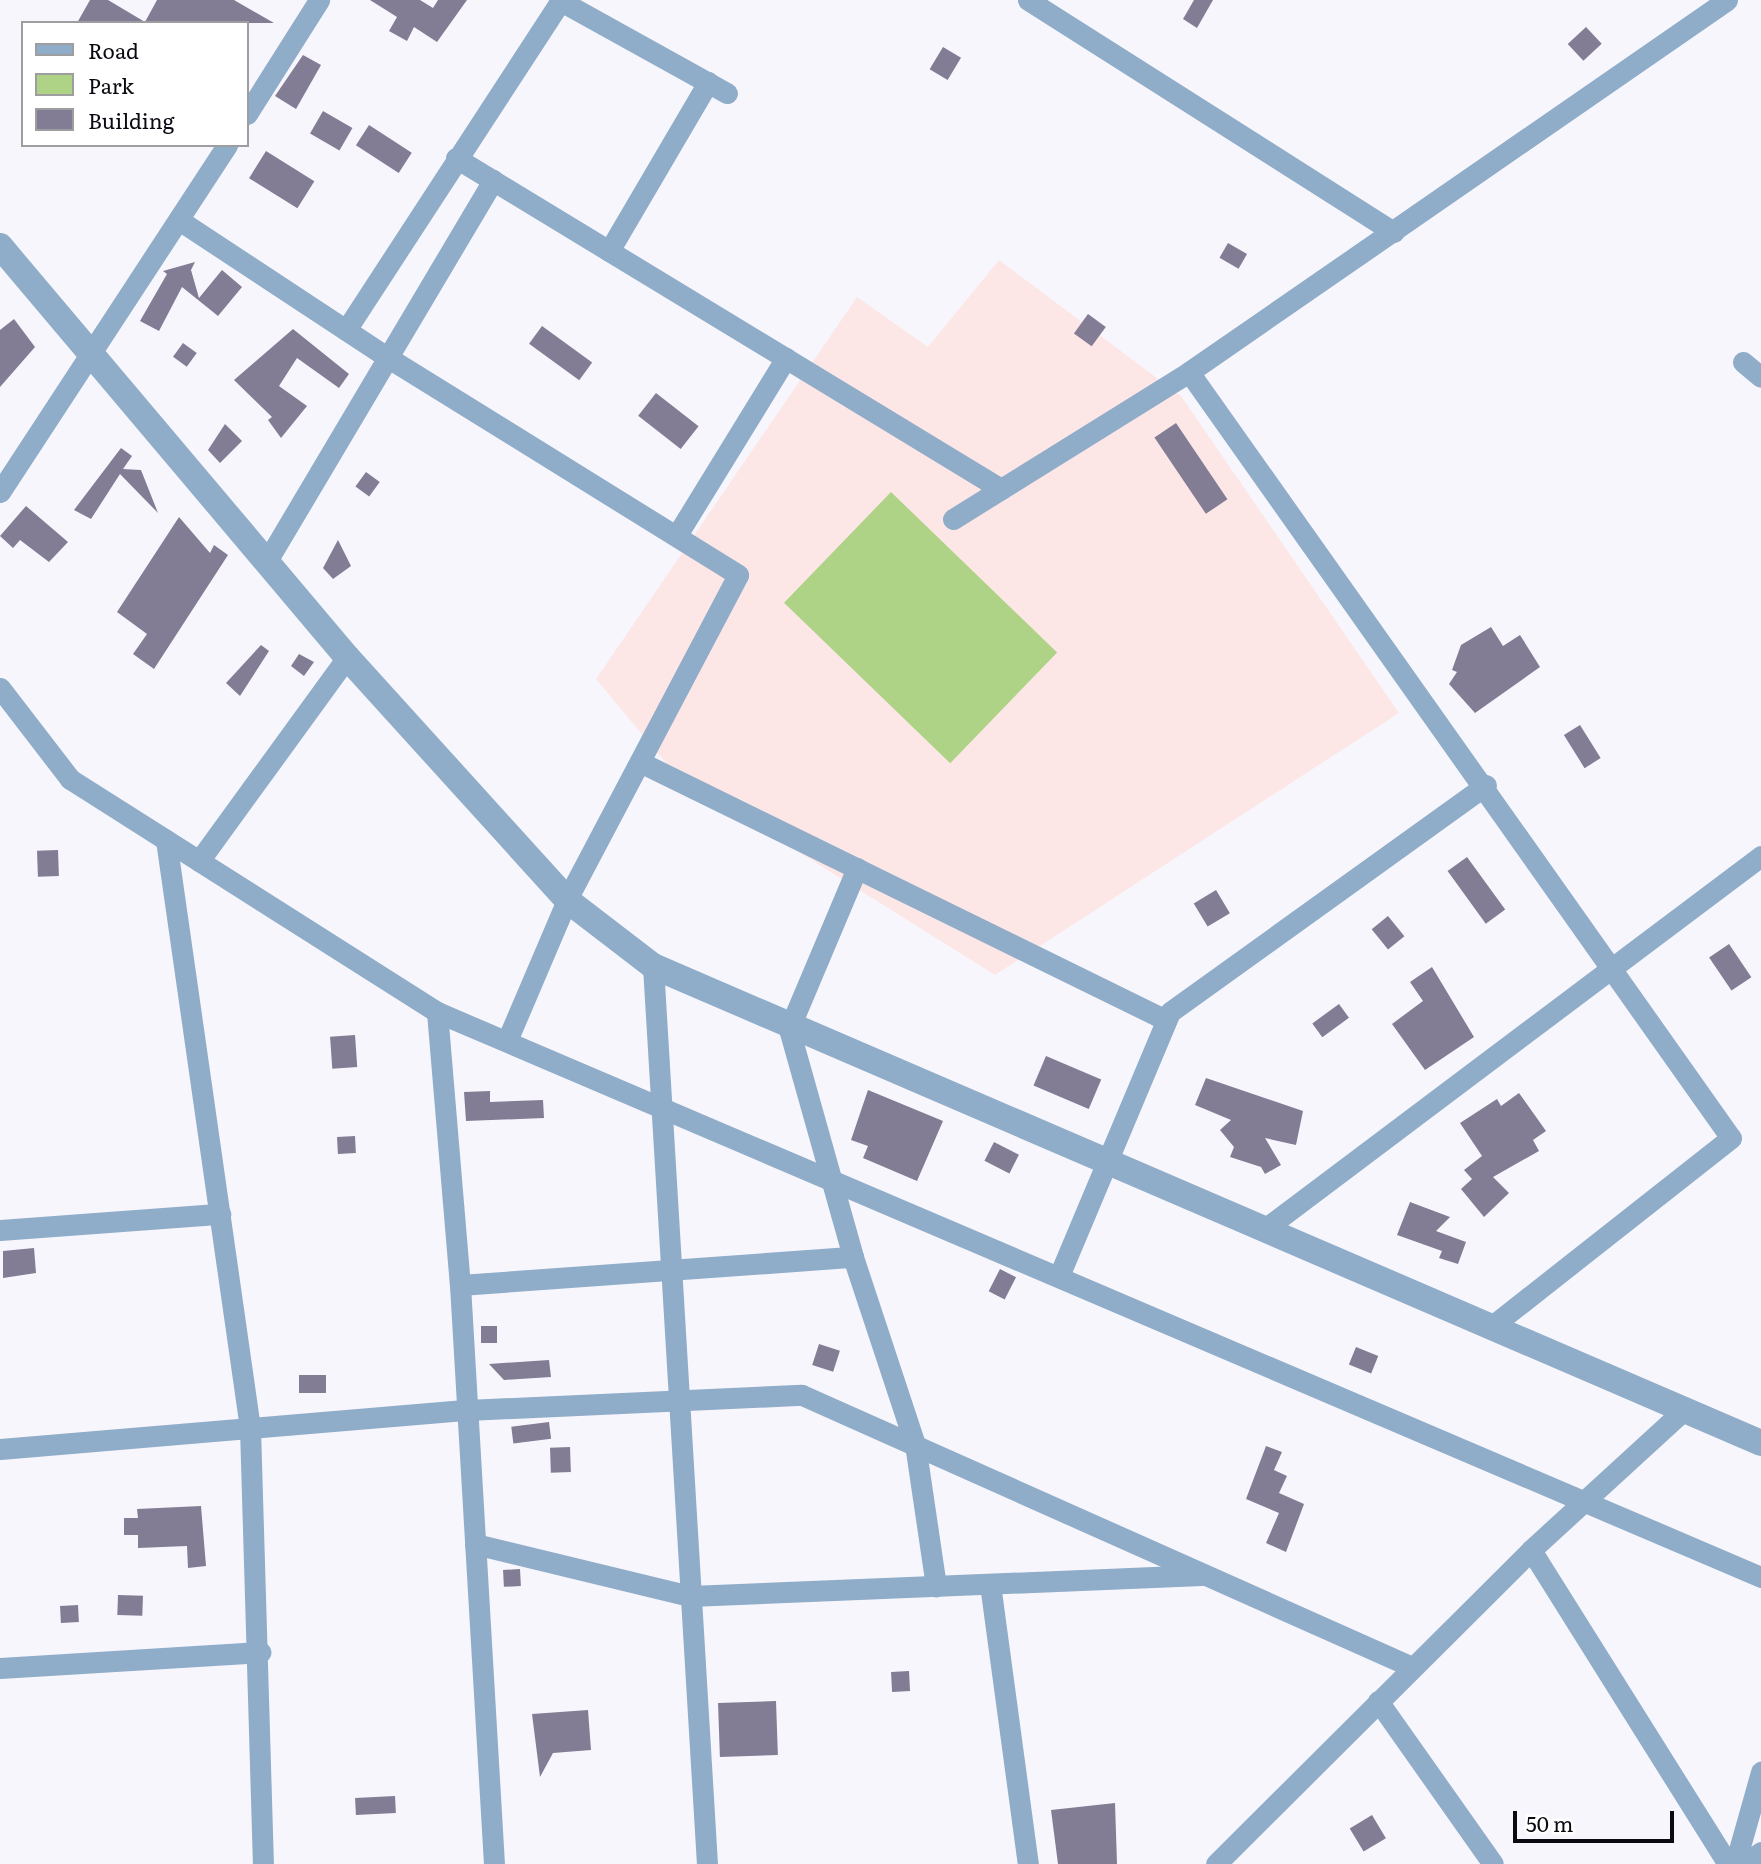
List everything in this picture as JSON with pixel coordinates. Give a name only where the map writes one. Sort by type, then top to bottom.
[{"type":"street","points":[[248,112],[319,0]]},
{"type":"street","points":[[346,330],[560,0],[727,93]]},
{"type":"street","points":[[1028,0],[1394,232]]},
{"type":"street","points":[[953,519],[1189,372],[1727,0]]},
{"type":"street","points":[[609,251],[708,82]]},
{"type":"street","points":[[0,492],[94,354],[226,147]]},
{"type":"street","points":[[456,158],[1001,489]]},
{"type":"street","points":[[267,561],[493,180]]},
{"type":"street","points":[[179,220],[387,358],[677,534],[738,575],[568,900],[508,1041]]},
{"type":"street","points":[[0,246],[94,354],[347,657],[568,900],[653,967],[789,1029],[1104,1163],[1266,1228],[1761,1443]]},
{"type":"street","points":[[677,534],[786,358]]},
{"type":"street","points":[[1743,362],[1761,377]]},
{"type":"street","points":[[1189,372],[1486,785],[1731,1138],[1492,1326]]},
{"type":"street","points":[[199,861],[347,657]]},
{"type":"street","points":[[0,688],[70,779],[437,1012],[1761,1577]]},
{"type":"street","points":[[640,762],[1166,1020]]},
{"type":"street","points":[[1059,1276],[1104,1163],[1170,1012],[1486,785]]},
{"type":"street","points":[[166,840],[250,1428],[261,1652],[263,1864]]},
{"type":"street","points":[[1266,1228],[1611,965],[1761,856]]},
{"type":"street","points":[[857,869],[789,1029],[853,1257],[915,1444],[936,1586]]},
{"type":"street","points":[[653,967],[669,1273],[707,1864]]},
{"type":"street","points":[[437,1012],[460,1285],[494,1864]]},
{"type":"street","points":[[0,1230],[219,1214]]},
{"type":"street","points":[[460,1285],[669,1273],[853,1257]]},
{"type":"street","points":[[0,1449],[467,1410],[677,1397],[802,1395],[1412,1667]]},
{"type":"street","points":[[1216,1864],[1239,1856],[1378,1701],[1531,1550],[1684,1410]]},
{"type":"street","points":[[475,1544],[690,1596],[1207,1575]]},
{"type":"street","points":[[1531,1550],[1728,1864]]},
{"type":"street","points":[[990,1584],[1028,1864]]},
{"type":"street","points":[[0,1668],[261,1652]]},
{"type":"street","points":[[1378,1701],[1493,1864]]},
{"type":"street","points":[[1735,1864],[1761,1772]]},
{"type":"street","points":[[1744,1864],[1761,1852]]},
{"type":"shaded area","points":[[999,260],[1181,396],[1399,713],[995,975],[676,775],[596,679],[857,297],[928,347]]},
{"type":"green space","points":[[891,492],[1057,652],[950,763],[784,603]]},
{"type":"building","points":[[90,0],[108,0],[143,21],[78,21]]},
{"type":"building","points":[[157,0],[234,0],[274,23],[146,21]]},
{"type":"building","points":[[370,0],[420,0],[433,8],[438,0],[467,0],[437,42],[414,27],[407,41],[389,31],[397,17]]},
{"type":"building","points":[[1194,0],[1213,0],[1197,28],[1183,19]]},
{"type":"building","points":[[1586,27],[1602,44],[1583,61],[1568,44]]},
{"type":"building","points":[[943,47],[961,58],[948,80],[930,69]]},
{"type":"building","points":[[303,55],[321,65],[296,109],[275,96]]},
{"type":"building","points":[[323,111],[352,128],[339,151],[310,134]]},
{"type":"building","points":[[369,125],[412,153],[399,173],[356,145]]},
{"type":"building","points":[[266,151],[314,181],[297,208],[249,178]]},
{"type":"building","points":[[1228,243],[1247,254],[1239,269],[1220,258]]},
{"type":"building","points":[[195,262],[191,270],[199,298],[222,270],[242,287],[218,316],[182,287],[159,331],[140,321],[167,274],[163,271]]},
{"type":"building","points":[[1088,314],[1106,327],[1092,346],[1074,333]]},
{"type":"building","points":[[14,319],[35,347],[0,387],[0,330]]},
{"type":"building","points":[[542,326],[592,362],[579,380],[529,344]]},
{"type":"building","points":[[293,329],[349,374],[339,388],[297,358],[279,386],[307,406],[281,438],[268,420],[272,417],[234,380]]},
{"type":"building","points":[[183,343],[197,353],[187,367],[173,357]]},
{"type":"building","points":[[656,393],[699,426],[681,449],[638,416]]},
{"type":"building","points":[[1176,423],[1227,499],[1206,514],[1154,438]]},
{"type":"building","points":[[225,424],[242,441],[220,463],[208,450]]},
{"type":"building","points":[[121,448],[132,456],[123,469],[141,470],[158,513],[120,474],[91,519],[74,510]]},
{"type":"building","points":[[366,472],[380,482],[369,497],[355,487]]},
{"type":"building","points":[[26,506],[68,542],[49,562],[20,540],[13,548],[0,536]]},
{"type":"building","points":[[179,517],[210,553],[214,545],[228,555],[154,669],[133,654],[147,634],[117,612]]},
{"type":"building","points":[[338,540],[351,566],[333,579],[323,568]]},
{"type":"building","points":[[1491,627],[1503,646],[1520,635],[1540,667],[1475,713],[1449,684],[1457,672],[1452,670],[1461,645]]},
{"type":"building","points":[[261,645],[269,651],[240,696],[226,683]]},
{"type":"building","points":[[299,654],[314,662],[304,676],[291,666]]},
{"type":"building","points":[[1580,725],[1601,758],[1585,768],[1564,735]]},
{"type":"building","points":[[58,850],[59,876],[38,877],[37,851]]},
{"type":"building","points":[[1467,857],[1505,910],[1486,924],[1448,871]]},
{"type":"building","points":[[1216,890],[1230,913],[1208,927],[1194,903]]},
{"type":"building","points":[[1388,916],[1404,936],[1388,949],[1372,929]]},
{"type":"building","points":[[1729,944],[1751,977],[1731,991],[1709,957]]},
{"type":"building","points":[[1432,967],[1474,1037],[1425,1070],[1392,1024],[1423,1001],[1410,982]]},
{"type":"building","points":[[1339,1004],[1349,1018],[1322,1037],[1312,1023]]},
{"type":"building","points":[[355,1035],[357,1067],[332,1069],[330,1037]]},
{"type":"building","points":[[1046,1056],[1101,1079],[1089,1109],[1033,1085]]},
{"type":"building","points":[[1206,1078],[1303,1111],[1296,1145],[1265,1138],[1281,1165],[1265,1174],[1261,1167],[1230,1157],[1234,1147],[1220,1130],[1231,1120],[1195,1105]]},
{"type":"building","points":[[868,1090],[943,1121],[917,1181],[863,1158],[868,1146],[851,1140]]},
{"type":"building","points":[[490,1091],[490,1102],[543,1100],[544,1118],[466,1121],[464,1092]]},
{"type":"building","points":[[1519,1093],[1546,1131],[1533,1140],[1539,1151],[1493,1177],[1509,1193],[1484,1217],[1461,1189],[1472,1179],[1464,1170],[1482,1156],[1460,1123],[1497,1099],[1501,1106]]},
{"type":"building","points":[[355,1136],[356,1153],[338,1154],[337,1137]]},
{"type":"building","points":[[994,1142],[1019,1155],[1009,1173],[984,1161]]},
{"type":"building","points":[[1410,1202],[1450,1217],[1436,1231],[1466,1242],[1458,1264],[1439,1258],[1442,1251],[1397,1235]]},
{"type":"building","points":[[34,1248],[36,1273],[3,1278],[3,1251]]},
{"type":"building","points":[[1000,1269],[1016,1277],[1005,1299],[989,1291]]},
{"type":"building","points":[[481,1326],[497,1326],[497,1343],[481,1343]]},
{"type":"building","points":[[819,1344],[840,1351],[833,1372],[812,1365]]},
{"type":"building","points":[[1356,1347],[1378,1356],[1371,1374],[1349,1365]]},
{"type":"building","points":[[549,1360],[551,1377],[504,1380],[489,1364]]},
{"type":"building","points":[[299,1375],[326,1375],[326,1393],[299,1393]]},
{"type":"building","points":[[549,1422],[551,1439],[513,1444],[511,1427]]},
{"type":"building","points":[[1266,1446],[1282,1452],[1274,1470],[1287,1476],[1279,1493],[1304,1504],[1286,1552],[1266,1543],[1279,1513],[1246,1499]]},
{"type":"building","points":[[570,1447],[571,1472],[551,1473],[550,1448]]},
{"type":"building","points":[[201,1506],[206,1566],[188,1568],[187,1546],[138,1548],[138,1535],[124,1535],[124,1518],[138,1518],[137,1509]]},
{"type":"building","points":[[520,1569],[521,1586],[504,1587],[503,1570]]},
{"type":"building","points":[[118,1595],[143,1596],[142,1616],[117,1615]]},
{"type":"building","points":[[78,1605],[79,1622],[61,1623],[60,1606]]},
{"type":"building","points":[[909,1671],[910,1691],[892,1692],[891,1672]]},
{"type":"building","points":[[776,1701],[778,1755],[720,1757],[718,1703]]},
{"type":"building","points":[[588,1710],[591,1750],[553,1753],[540,1777],[532,1714]]},
{"type":"building","points":[[395,1796],[396,1813],[356,1815],[355,1798]]},
{"type":"building","points":[[1115,1803],[1117,1864],[1058,1864],[1051,1810]]},
{"type":"building","points":[[1372,1815],[1386,1838],[1364,1852],[1350,1828]]}]
